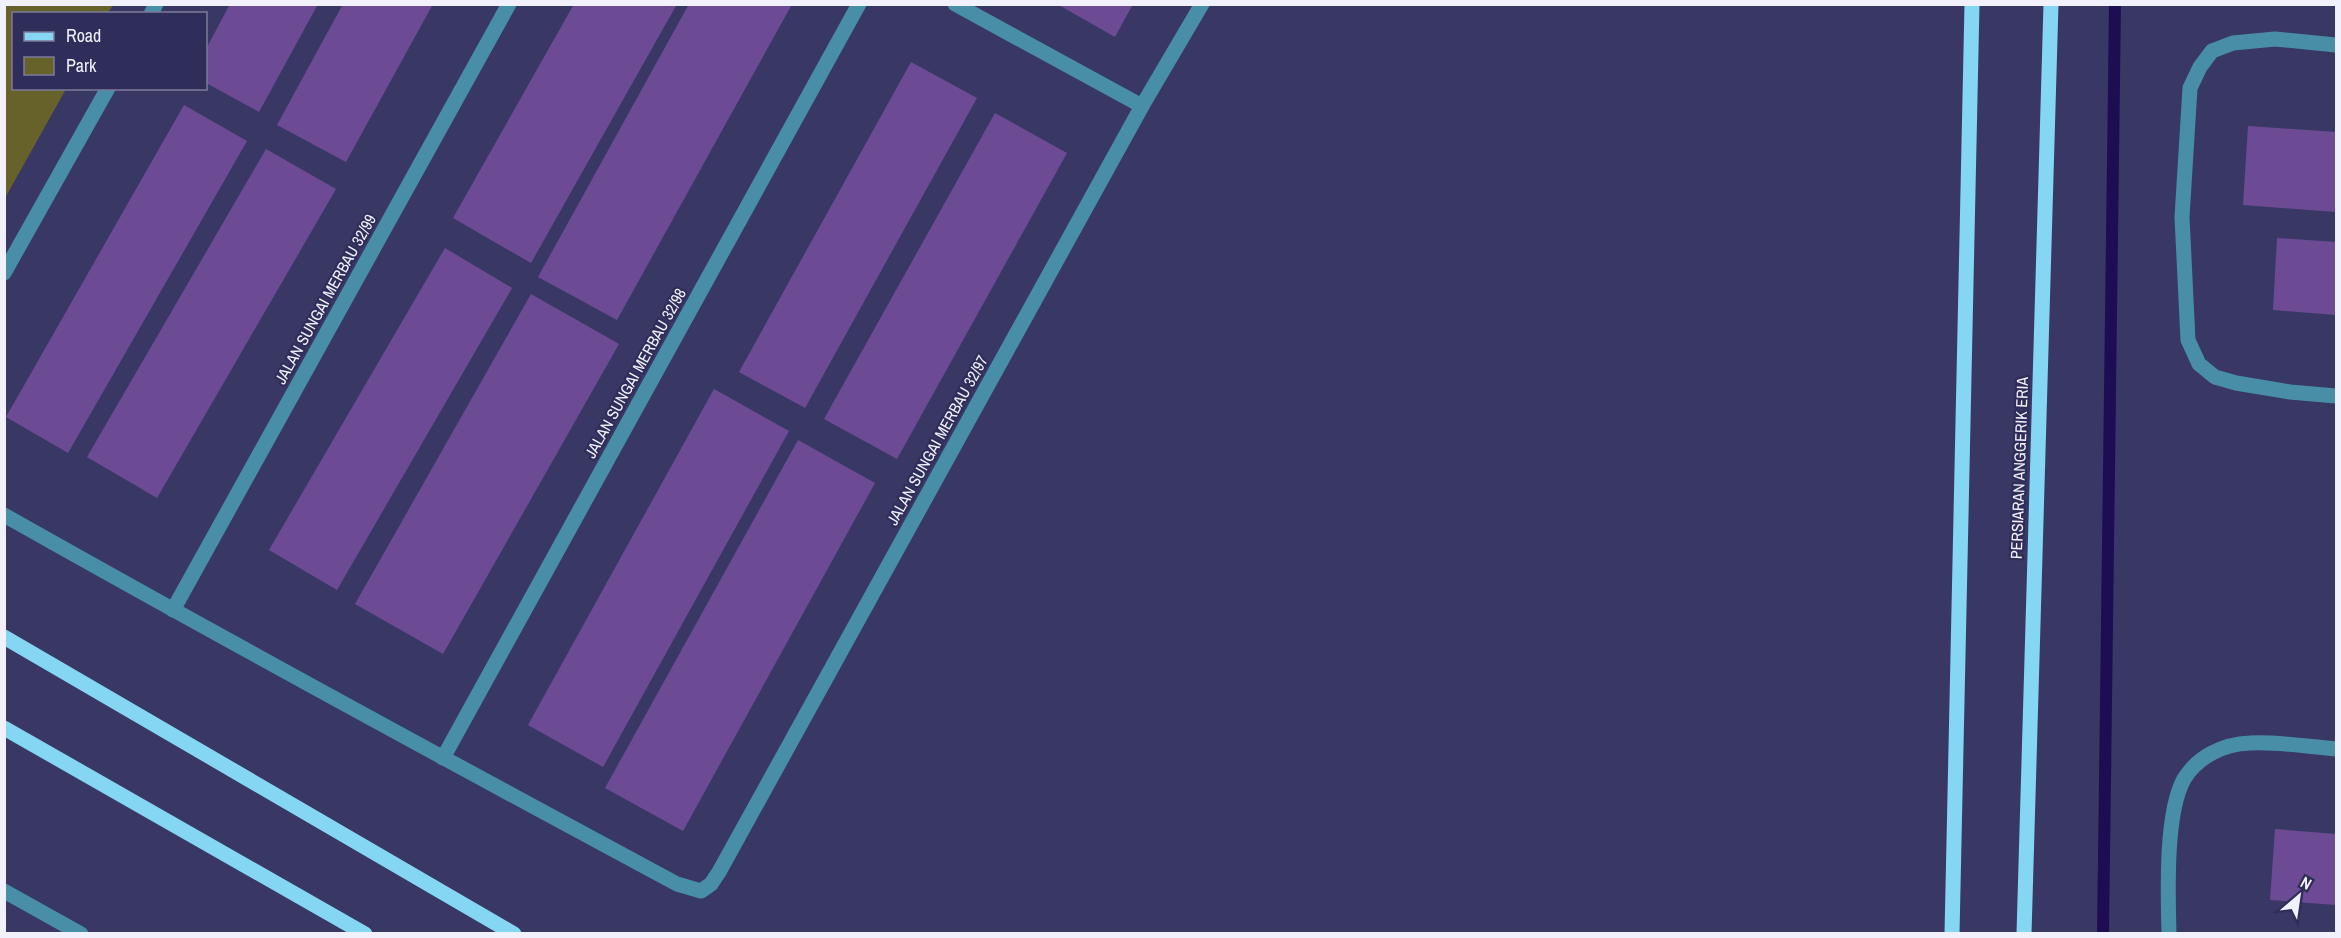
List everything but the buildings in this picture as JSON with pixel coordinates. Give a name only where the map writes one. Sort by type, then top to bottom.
[{"type":"main road","points":[[1952,933],[1972,4]]},
{"type":"main road","name":"PERSIARAN ANGGERIK ERIA","points":[[2024,933],[2051,4]]},
{"type":"main road","points":[[4,637],[514,933]]},
{"type":"main road","points":[[4,728],[364,933]]},
{"type":"street","name":"JALAN SUNGAI MERBAU 32/99","points":[[173,610],[508,4]]},
{"type":"street","name":"JALAN SUNGAI MERBAU 32/98","points":[[443,758],[859,4]]},
{"type":"street","points":[[955,4],[1142,106]]},
{"type":"street","name":"JALAN SUNGAI MERBAU 32/97","points":[[443,758],[677,884],[701,891],[711,884],[1142,106],[1202,4]]},
{"type":"street","points":[[2337,45],[2275,39],[2233,43],[2212,51],[2200,67],[2190,88],[2181,217],[2188,340],[2199,364],[2215,377],[2236,383],[2290,392],[2337,396]]},
{"type":"street","points":[[4,273],[107,90]]},
{"type":"street","points":[[4,516],[443,758]]},
{"type":"street","points":[[2169,933],[2171,835],[2184,780],[2197,762],[2214,751],[2249,743],[2337,749]]},
{"type":"street","points":[[4,891],[81,933]]},
{"type":"green space","points":[[5,4],[113,5],[109,12],[12,12],[12,90],[65,90],[5,198]]},
{"type":"waterway","points":[[2103,934],[2115,4]]}]
